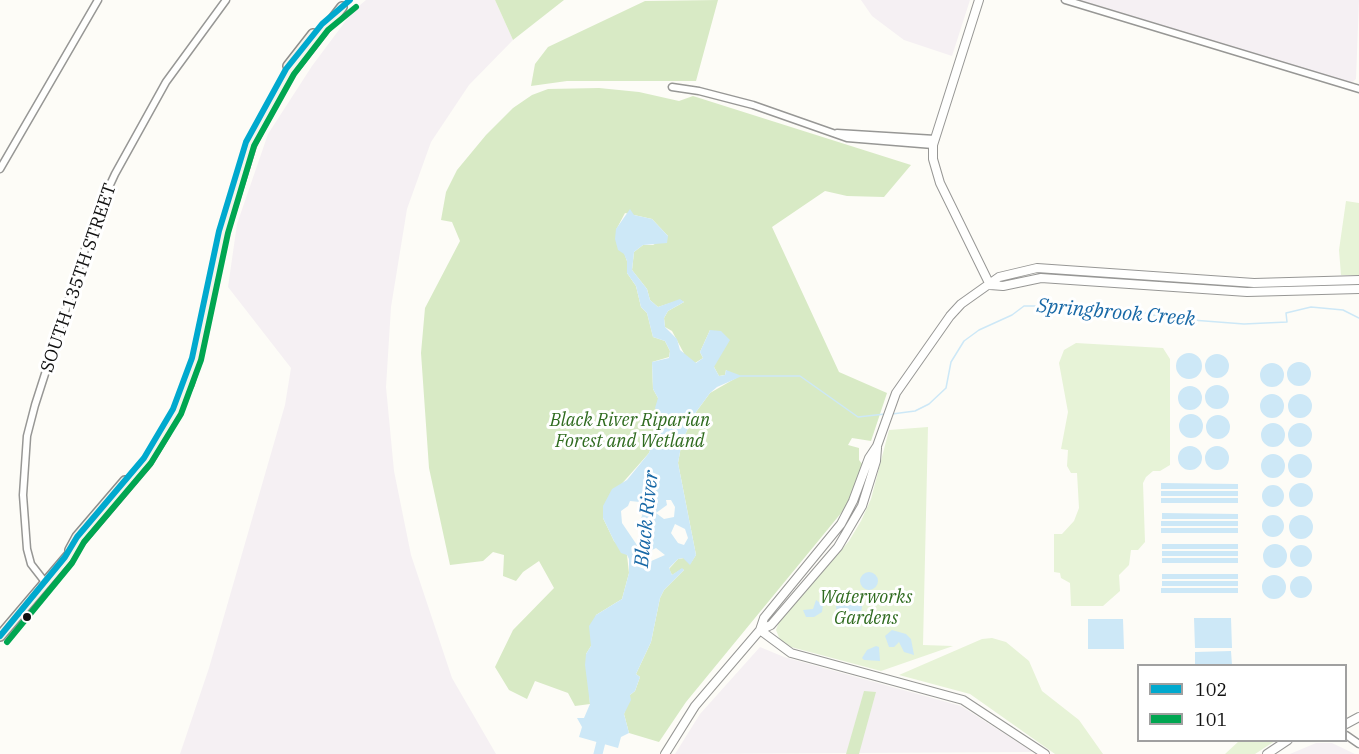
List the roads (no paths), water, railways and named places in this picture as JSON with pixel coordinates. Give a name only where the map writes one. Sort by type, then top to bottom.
[{"type":"main road","points":[[0,636],[65,557],[77,537],[144,458],[173,409],[192,358],[219,231],[246,142],[286,69],[322,24],[350,0]]},
{"type":"street","points":[[0,169],[98,0]]},
{"type":"street","name":"SOUTH 135TH STREET","points":[[45,582],[32,564],[27,549],[23,495],[27,436],[35,405],[96,215],[115,174],[165,82],[226,0]]},
{"type":"street","points":[[979,0],[934,142],[933,159],[940,183],[990,285]]},
{"type":"street","points":[[1065,0],[1359,89]]},
{"type":"street","points":[[672,87],[753,105],[836,133],[934,142]]},
{"type":"street","points":[[760,630],[771,625],[838,548],[856,517],[876,461],[877,446],[890,404],[950,316],[974,294],[999,277],[1037,268],[1245,283],[1359,280]]},
{"type":"street","points":[[1084,280],[1093,278],[1137,280],[1149,276]]},
{"type":"street","points":[[990,285],[1003,286],[1041,278],[1246,292],[1359,289]]},
{"type":"street","points":[[1245,283],[1252,288],[1308,292]]},
{"type":"street","points":[[665,754],[695,706],[760,630],[764,618],[841,524],[853,501],[869,458],[877,446]]},
{"type":"street","points":[[760,630],[791,653],[963,700],[1045,754]]},
{"type":"street","points":[[1267,754],[1286,742]]},
{"type":"water","points":[[630,209],[634,215],[652,219],[668,236],[667,243],[643,245],[634,252],[632,270],[647,289],[650,300],[658,307],[680,299],[684,302],[668,311],[664,318],[665,327],[677,339],[680,350],[696,363],[703,358],[700,352],[710,330],[721,331],[730,340],[714,367],[719,376],[725,375],[726,370],[742,376],[717,387],[710,393],[696,412],[682,441],[678,463],[696,555],[690,565],[683,558],[678,559],[669,568],[672,575],[682,568],[684,570],[664,590],[660,598],[651,642],[636,674],[640,677],[635,691],[630,695],[631,700],[624,714],[629,733],[621,737],[618,748],[579,737],[582,727],[577,718],[584,718],[590,704],[585,665],[586,654],[591,646],[589,626],[596,615],[622,599],[629,573],[629,559],[627,555],[621,553],[614,541],[603,518],[603,506],[612,489],[627,480],[649,453],[657,430],[659,413],[655,408],[658,398],[653,389],[652,362],[669,358],[670,351],[665,341],[653,337],[647,313],[641,307],[636,286],[627,273],[627,261],[624,254],[618,250],[615,239],[616,229]],"holes":[[[666,500],[671,500],[675,507],[674,517],[664,519],[656,513],[667,505]],[[630,501],[640,502],[642,516],[638,523],[647,536],[646,546],[641,551],[622,523],[621,511],[628,506]],[[675,524],[685,529],[688,538],[684,545],[678,543],[671,533]],[[656,548],[665,555],[649,562],[652,550]]]},
{"type":"water","points":[[1189,353],[1198,357],[1202,366],[1198,375],[1189,379],[1180,375],[1176,366],[1180,357]]},
{"type":"water","points":[[1217,354],[1226,357],[1229,366],[1226,375],[1217,378],[1208,375],[1205,366],[1208,357]]},
{"type":"water","points":[[1299,362],[1304,363],[1310,369],[1310,379],[1304,385],[1299,386],[1294,385],[1288,379],[1287,374],[1288,369],[1294,363]]},
{"type":"water","points":[[1272,363],[1281,366],[1284,375],[1281,384],[1272,387],[1263,384],[1260,375],[1263,366]]},
{"type":"water","points":[[1217,385],[1225,389],[1229,397],[1225,405],[1217,409],[1209,405],[1205,397],[1209,389]]},
{"type":"water","points":[[1190,386],[1195,387],[1201,393],[1201,403],[1195,409],[1190,410],[1185,409],[1179,403],[1178,398],[1179,393],[1185,387]]},
{"type":"water","points":[[1272,394],[1277,395],[1283,401],[1283,411],[1277,417],[1272,418],[1267,417],[1261,411],[1260,406],[1261,401],[1267,395]]},
{"type":"water","points":[[1300,394],[1305,395],[1311,401],[1311,411],[1305,417],[1300,418],[1295,417],[1289,411],[1288,406],[1289,401],[1295,395]]},
{"type":"water","points":[[1191,414],[1196,415],[1202,421],[1202,431],[1196,437],[1191,438],[1186,437],[1180,431],[1179,426],[1180,421],[1186,415]]},
{"type":"water","points":[[1218,415],[1223,416],[1229,422],[1229,432],[1223,438],[1218,439],[1213,438],[1207,432],[1206,427],[1207,422],[1213,416]]},
{"type":"water","points":[[1273,423],[1278,424],[1284,430],[1284,440],[1278,446],[1273,447],[1268,446],[1262,440],[1261,435],[1262,430],[1268,424]]},
{"type":"water","points":[[1300,423],[1309,426],[1312,435],[1309,444],[1300,447],[1291,444],[1288,435],[1291,426]]},
{"type":"water","points":[[1190,446],[1199,449],[1202,458],[1199,467],[1190,470],[1181,467],[1178,458],[1181,449]]},
{"type":"water","points":[[1217,446],[1222,447],[1228,453],[1228,463],[1222,469],[1217,470],[1212,469],[1206,463],[1205,458],[1206,453],[1212,447]]},
{"type":"water","points":[[1273,454],[1278,455],[1284,461],[1284,471],[1278,477],[1273,478],[1268,477],[1262,471],[1261,466],[1262,461],[1268,455]]},
{"type":"water","points":[[1300,454],[1305,455],[1311,461],[1311,471],[1305,477],[1300,478],[1295,477],[1289,471],[1288,466],[1289,461],[1295,455]]},
{"type":"water","points":[[1161,483],[1238,484],[1238,489],[1161,489]]},
{"type":"water","points":[[1301,483],[1306,484],[1312,490],[1312,500],[1306,506],[1301,507],[1296,506],[1290,500],[1289,495],[1290,490],[1296,484]]},
{"type":"water","points":[[1273,485],[1281,488],[1284,496],[1281,504],[1273,507],[1265,504],[1262,496],[1265,488]]},
{"type":"water","points":[[1161,491],[1238,491],[1238,496],[1161,496]]},
{"type":"water","points":[[1161,498],[1238,498],[1238,503],[1161,503]]},
{"type":"water","points":[[1162,513],[1238,514],[1238,519],[1162,519]]},
{"type":"water","points":[[1273,515],[1281,518],[1284,526],[1281,534],[1273,537],[1265,534],[1262,526],[1265,518]]},
{"type":"water","points":[[1301,515],[1306,516],[1312,522],[1312,532],[1306,538],[1301,539],[1296,538],[1290,532],[1289,527],[1290,522],[1296,516]]},
{"type":"water","points":[[1161,521],[1238,521],[1238,526],[1161,526]]},
{"type":"water","points":[[1161,528],[1238,528],[1238,533],[1161,533]]},
{"type":"water","points":[[1162,544],[1238,544],[1238,549],[1162,549]]},
{"type":"water","points":[[1275,544],[1280,545],[1286,551],[1286,561],[1280,567],[1275,568],[1270,567],[1264,561],[1263,556],[1264,551],[1270,545]]},
{"type":"water","points":[[1297,545],[1305,545],[1312,552],[1312,560],[1305,567],[1297,567],[1290,560],[1290,552]]},
{"type":"water","points":[[1162,551],[1238,551],[1238,556],[1162,556]]},
{"type":"water","points":[[1162,558],[1238,558],[1238,563],[1162,563]]},
{"type":"water","points":[[869,572],[875,575],[878,581],[875,587],[869,590],[863,587],[860,581],[863,575]]},
{"type":"water","points":[[1162,574],[1238,574],[1238,579],[1162,579]]},
{"type":"water","points":[[1274,575],[1279,576],[1285,582],[1285,592],[1279,598],[1274,599],[1269,598],[1263,592],[1262,587],[1263,582],[1269,576]]},
{"type":"water","points":[[1297,576],[1305,576],[1312,583],[1312,591],[1305,598],[1297,598],[1290,591],[1290,583]]},
{"type":"water","points":[[1162,581],[1238,581],[1238,586],[1162,586]]},
{"type":"water","points":[[1161,588],[1238,588],[1238,593],[1161,593]]},
{"type":"water","points":[[849,593],[858,597],[862,606],[858,615],[849,619],[840,615],[836,606],[840,597]]},
{"type":"water","points":[[816,600],[823,605],[822,612],[814,617],[806,617],[803,610],[813,609]]},
{"type":"water","points":[[1194,618],[1231,618],[1232,648],[1195,648]]},
{"type":"water","points":[[1088,619],[1123,619],[1124,649],[1088,649]]},
{"type":"water","points":[[892,630],[906,634],[911,639],[914,655],[904,652],[899,642],[894,647],[889,647],[885,636]]},
{"type":"water","points":[[879,647],[880,661],[862,658],[867,650]]},
{"type":"water","points":[[1231,651],[1232,664],[1195,664],[1195,652]]},
{"type":"waterway","name":"Springbrook Creek","points":[[892,414],[915,411],[929,404],[946,388],[951,362],[964,341],[979,330],[1012,315],[1024,306],[1059,306],[1070,310],[1111,314],[1136,311],[1166,318],[1244,324],[1287,322],[1286,313],[1311,307],[1343,310],[1359,318]]},
{"type":"waterway","name":"Springbrook Creek","points":[[741,376],[800,376],[858,417],[885,414]]},
{"type":"waterway","name":"Black River","points":[[598,754],[603,734]]},
{"type":"park label","name":"Black River Riparian Forest and Wetland","points":[[630,431]]},
{"type":"park label","name":"Waterworks Gardens","points":[[866,608]]}]
